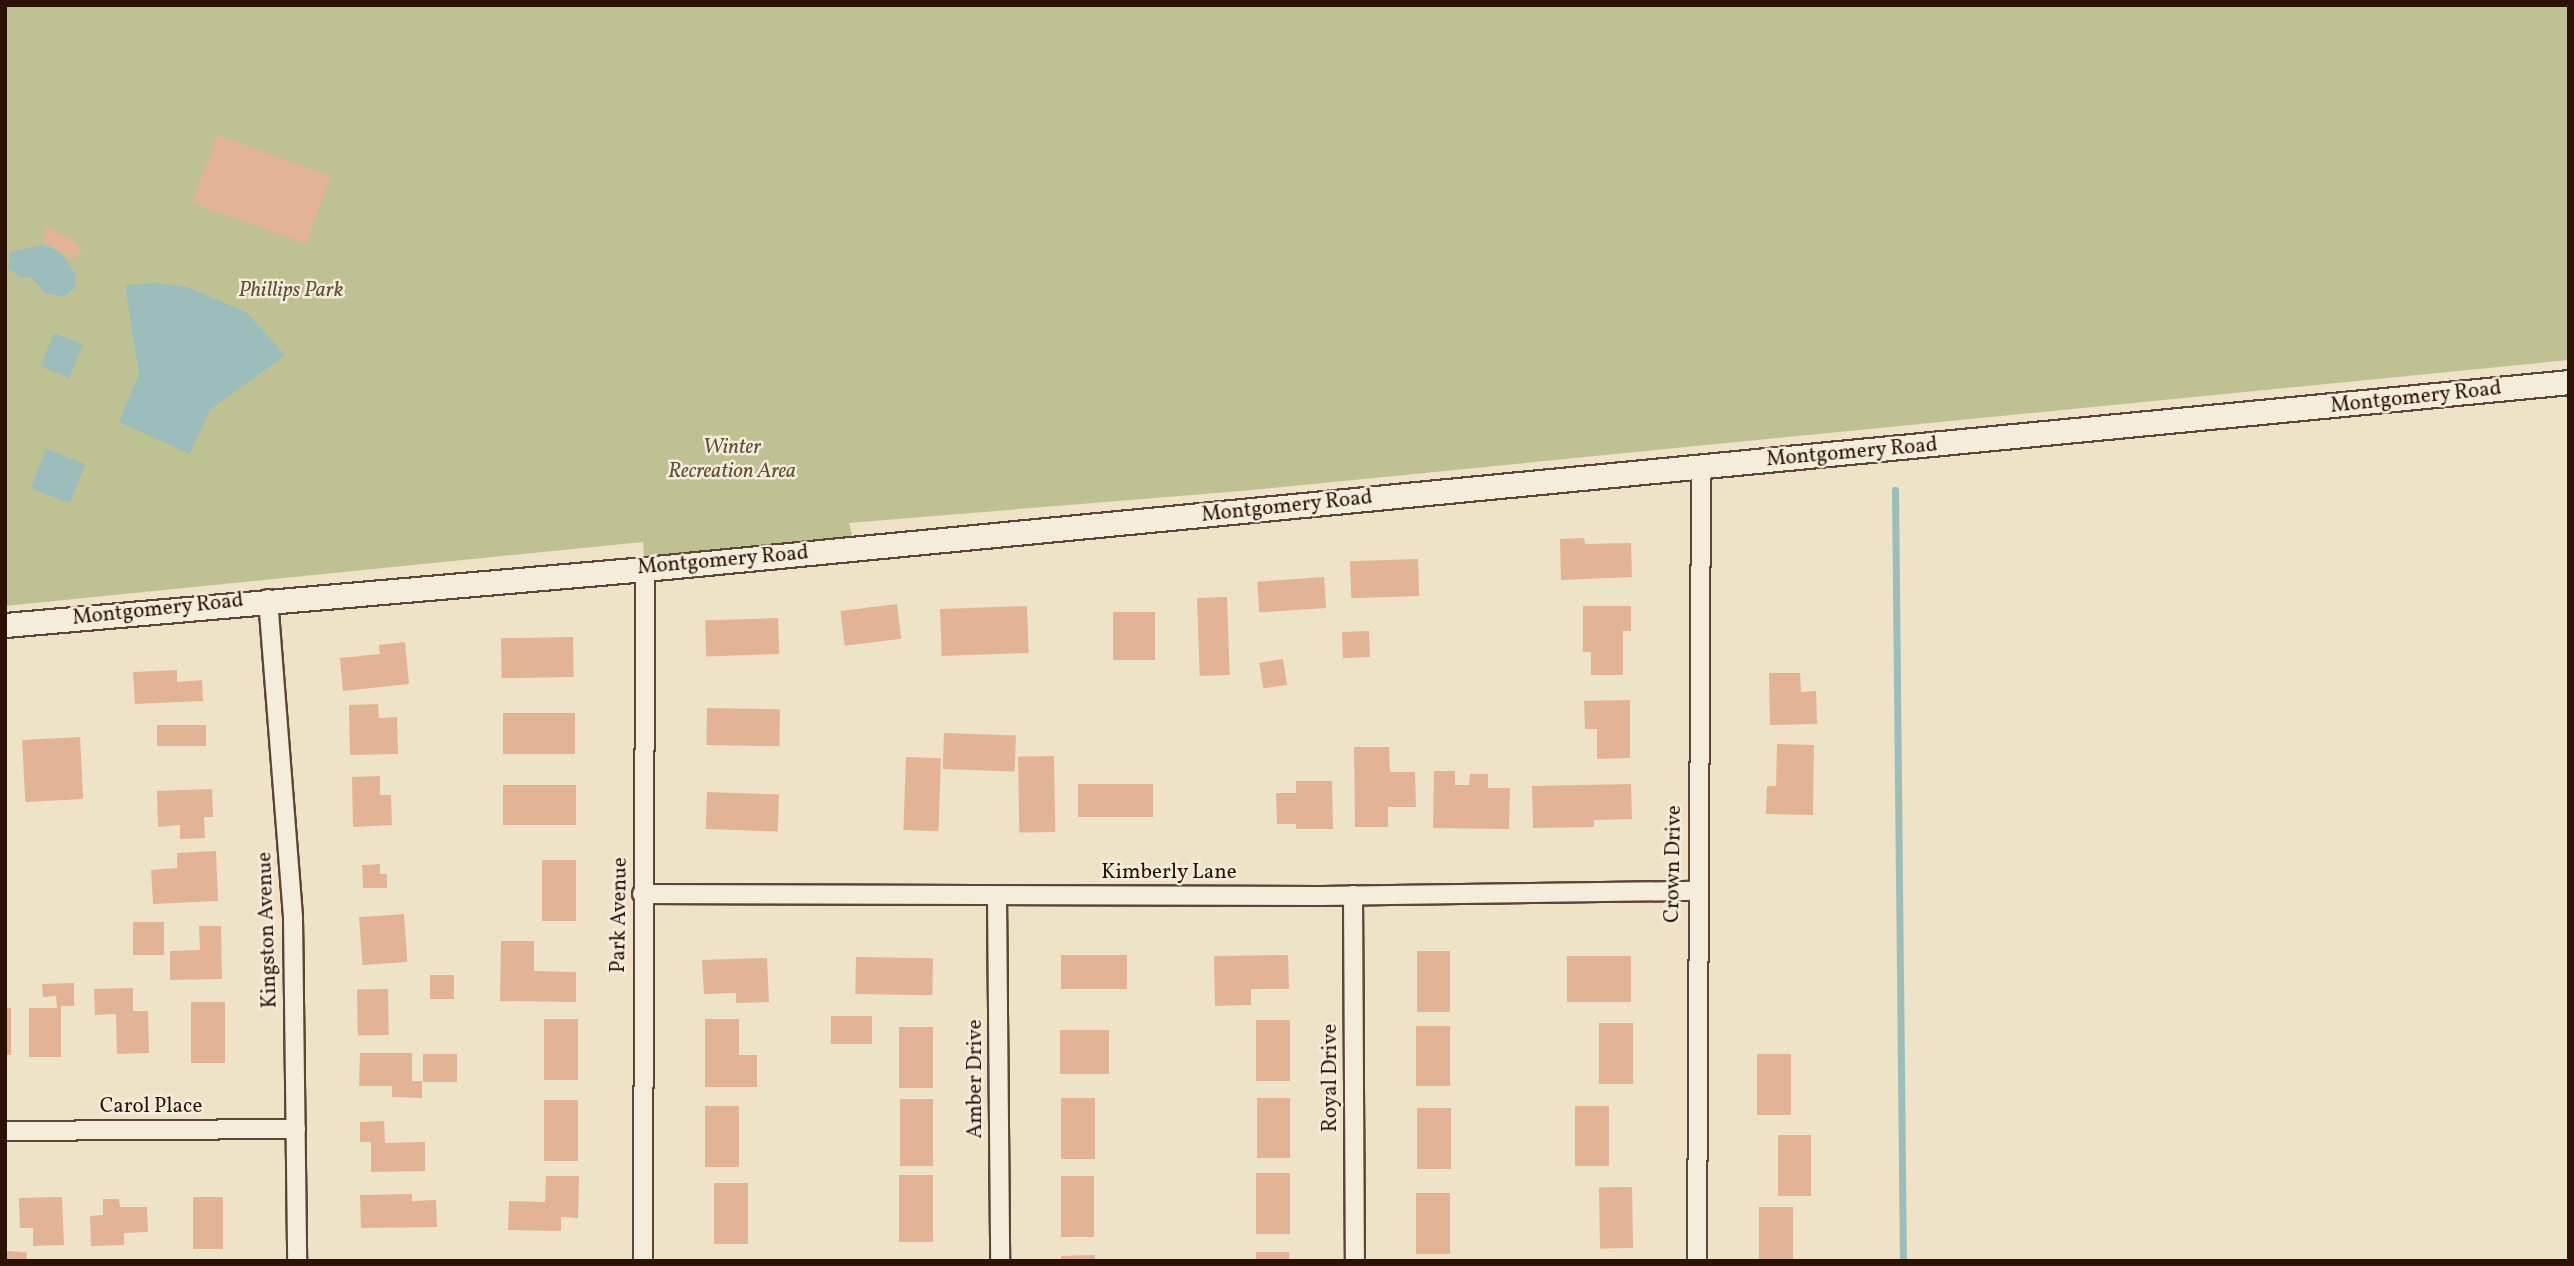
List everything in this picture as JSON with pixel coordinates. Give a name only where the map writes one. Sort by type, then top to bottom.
[{"type":"street","name":"Montgomery Road","points":[[5,625],[268,599],[645,569],[2569,382]]},
{"type":"street","name":"Crown Drive","points":[[1697,1261],[1696,891],[1702,467]]},
{"type":"street","name":"Park Avenue","points":[[643,1261],[645,569]]},
{"type":"street","name":"Kingston Avenue","points":[[268,599],[293,918],[297,1261]]},
{"type":"street","name":"Kimberly Lane","points":[[642,894],[1353,895],[1696,891]]},
{"type":"street","name":"Royal Drive","points":[[1353,895],[1355,1261]]},
{"type":"street","name":"Amber Drive","points":[[997,896],[1000,1261]]},
{"type":"street","name":"Carol Place","points":[[5,1131],[296,1129]]},
{"type":"green space","name":"Phillips Park","points":[[5,5],[2569,5],[2569,360],[1241,491],[849,523],[853,539],[645,569],[643,542],[5,606]]},
{"type":"water","points":[[44,245],[60,252],[75,274],[75,288],[63,297],[45,293],[31,277],[21,278],[8,268],[10,252]]},
{"type":"water","points":[[156,283],[187,287],[246,312],[285,355],[210,410],[190,454],[119,422],[139,374],[125,285]]},
{"type":"water","points":[[54,333],[83,345],[69,378],[41,366]]},
{"type":"water","points":[[46,449],[85,464],[70,503],[31,488]]},
{"type":"building","points":[[217,135],[331,176],[306,244],[192,203]]},
{"type":"building","points":[[46,227],[72,239],[83,250],[72,259],[43,241]]},
{"type":"building","points":[[1584,538],[1585,544],[1631,543],[1632,577],[1561,580],[1560,539]]},
{"type":"building","points":[[1418,559],[1419,596],[1351,598],[1350,561]]},
{"type":"building","points":[[1324,577],[1326,608],[1259,613],[1257,582]]},
{"type":"building","points":[[1227,597],[1230,675],[1200,676],[1197,598]]},
{"type":"building","points":[[897,604],[901,639],[845,646],[840,611]]},
{"type":"building","points":[[1027,606],[1029,653],[942,656],[940,609]]},
{"type":"building","points":[[1583,606],[1631,606],[1631,631],[1623,631],[1623,675],[1591,675],[1591,652],[1583,652]]},
{"type":"building","points":[[1113,612],[1155,612],[1155,660],[1113,660]]},
{"type":"building","points":[[778,618],[779,654],[706,657],[705,621]]},
{"type":"building","points":[[1369,631],[1370,657],[1343,658],[1342,632]]},
{"type":"building","points":[[573,637],[574,677],[502,678],[501,638]]},
{"type":"building","points":[[405,642],[409,684],[343,691],[340,658],[380,654],[379,645]]},
{"type":"building","points":[[1283,659],[1287,685],[1263,688],[1259,663]]},
{"type":"building","points":[[177,670],[177,682],[202,680],[203,701],[135,704],[133,672]]},
{"type":"building","points":[[1769,673],[1800,673],[1801,692],[1816,691],[1817,724],[1770,725]]},
{"type":"building","points":[[1630,700],[1630,758],[1597,759],[1597,729],[1585,729],[1584,701]]},
{"type":"building","points":[[378,704],[379,718],[397,717],[398,754],[350,755],[349,705]]},
{"type":"building","points":[[707,708],[780,709],[779,746],[706,745]]},
{"type":"building","points":[[503,713],[575,713],[575,754],[503,754]]},
{"type":"building","points":[[157,725],[206,725],[206,746],[157,746]]},
{"type":"building","points":[[944,733],[1016,736],[1015,771],[943,769]]},
{"type":"building","points":[[80,737],[83,799],[25,802],[22,740]]},
{"type":"building","points":[[1777,744],[1814,745],[1813,815],[1766,814],[1767,786],[1776,786]]},
{"type":"building","points":[[1354,747],[1389,747],[1390,772],[1415,772],[1416,807],[1388,807],[1388,827],[1355,827]]},
{"type":"building","points":[[1054,756],[1055,832],[1019,833],[1018,757]]},
{"type":"building","points":[[906,757],[941,758],[938,831],[903,830]]},
{"type":"building","points":[[1434,771],[1455,771],[1455,785],[1469,785],[1470,774],[1488,774],[1488,788],[1510,788],[1509,829],[1433,828]]},
{"type":"building","points":[[380,776],[380,795],[391,795],[392,825],[353,827],[352,777]]},
{"type":"building","points":[[1296,781],[1332,781],[1333,829],[1296,829],[1296,824],[1277,824],[1276,793],[1296,793]]},
{"type":"building","points":[[1078,784],[1153,784],[1153,817],[1078,817]]},
{"type":"building","points":[[1631,784],[1632,819],[1594,820],[1594,827],[1533,828],[1532,786]]},
{"type":"building","points":[[503,785],[576,785],[576,825],[503,825]]},
{"type":"building","points":[[212,789],[213,817],[204,817],[205,838],[180,839],[180,825],[158,827],[157,791]]},
{"type":"building","points":[[707,792],[779,795],[778,831],[706,829]]},
{"type":"building","points":[[216,851],[218,901],[153,904],[151,870],[177,868],[177,853]]},
{"type":"building","points":[[542,860],[576,860],[576,921],[542,921]]},
{"type":"building","points":[[380,864],[380,874],[387,874],[387,888],[363,888],[362,865]]},
{"type":"building","points":[[404,914],[407,962],[362,965],[359,917]]},
{"type":"building","points":[[133,922],[164,922],[164,955],[133,955]]},
{"type":"building","points":[[199,926],[221,926],[222,979],[170,980],[170,951],[200,950]]},
{"type":"building","points":[[501,941],[534,941],[534,971],[576,972],[576,1002],[500,1001]]},
{"type":"building","points":[[1417,951],[1450,951],[1450,1012],[1417,1012]]},
{"type":"building","points":[[1061,955],[1127,955],[1127,989],[1061,989]]},
{"type":"building","points":[[1288,955],[1289,989],[1251,989],[1251,1005],[1215,1006],[1214,956]]},
{"type":"building","points":[[1567,956],[1631,956],[1631,1002],[1567,1002]]},
{"type":"building","points":[[856,957],[933,958],[932,995],[855,994]]},
{"type":"building","points":[[767,958],[769,1002],[736,1003],[736,993],[704,994],[702,960]]},
{"type":"building","points":[[430,975],[454,975],[454,999],[430,999]]},
{"type":"building","points":[[74,983],[74,1006],[61,1006],[61,1057],[29,1057],[29,1008],[57,1008],[56,996],[43,997],[42,984]]},
{"type":"building","points":[[133,988],[133,1011],[148,1011],[149,1053],[117,1054],[116,1014],[95,1015],[94,989]]},
{"type":"building","points":[[388,989],[389,1035],[358,1036],[357,990]]},
{"type":"building","points":[[191,1002],[225,1002],[225,1063],[191,1063]]},
{"type":"building","points":[[5,1008],[11,1008],[11,1055],[5,1055]]},
{"type":"building","points":[[831,1016],[872,1016],[872,1044],[831,1044]]},
{"type":"building","points":[[544,1019],[578,1019],[578,1080],[544,1080]]},
{"type":"building","points":[[705,1019],[739,1019],[739,1055],[757,1055],[757,1087],[705,1087]]},
{"type":"building","points":[[1256,1020],[1290,1020],[1290,1081],[1256,1081]]},
{"type":"building","points":[[1599,1023],[1633,1023],[1633,1084],[1599,1084]]},
{"type":"building","points":[[1416,1026],[1450,1026],[1450,1086],[1416,1086]]},
{"type":"building","points":[[899,1027],[933,1027],[933,1088],[899,1088]]},
{"type":"building","points":[[1060,1030],[1109,1030],[1109,1074],[1060,1074]]},
{"type":"building","points":[[360,1053],[412,1053],[412,1081],[422,1081],[422,1098],[392,1097],[392,1086],[359,1086]]},
{"type":"building","points":[[423,1054],[457,1054],[457,1082],[423,1082]]},
{"type":"building","points":[[1757,1054],[1791,1054],[1791,1115],[1757,1115]]},
{"type":"building","points":[[1061,1098],[1095,1098],[1095,1159],[1061,1159]]},
{"type":"building","points":[[1257,1098],[1290,1098],[1290,1158],[1257,1158]]},
{"type":"building","points":[[900,1099],[933,1099],[933,1166],[900,1166]]},
{"type":"building","points":[[544,1100],[578,1100],[578,1161],[544,1161]]},
{"type":"building","points":[[705,1106],[739,1106],[739,1167],[705,1167]]},
{"type":"building","points":[[1575,1106],[1609,1106],[1609,1166],[1575,1166]]},
{"type":"building","points":[[1417,1108],[1451,1108],[1451,1169],[1417,1169]]},
{"type":"building","points":[[384,1121],[385,1143],[425,1142],[425,1171],[371,1172],[371,1142],[360,1142],[360,1122]]},
{"type":"building","points":[[1778,1135],[1811,1135],[1811,1196],[1778,1196]]},
{"type":"building","points":[[1256,1173],[1290,1173],[1290,1234],[1256,1234]]},
{"type":"building","points":[[899,1175],[933,1175],[933,1242],[899,1242]]},
{"type":"building","points":[[546,1176],[579,1176],[578,1218],[561,1217],[561,1231],[508,1230],[509,1201],[545,1202]]},
{"type":"building","points":[[1061,1176],[1094,1176],[1094,1237],[1061,1237]]},
{"type":"building","points":[[714,1183],[748,1183],[748,1244],[714,1244]]},
{"type":"building","points":[[1632,1187],[1633,1248],[1600,1249],[1599,1188]]},
{"type":"building","points":[[1416,1193],[1450,1193],[1450,1254],[1416,1254]]},
{"type":"building","points":[[412,1194],[412,1201],[436,1200],[437,1227],[361,1228],[360,1195]]},
{"type":"building","points":[[62,1197],[64,1245],[33,1246],[33,1228],[20,1228],[19,1198]]},
{"type":"building","points":[[193,1197],[223,1197],[223,1249],[193,1249]]},
{"type":"building","points":[[103,1199],[119,1199],[120,1207],[147,1207],[148,1232],[124,1233],[124,1245],[91,1246],[90,1216],[103,1215]]},
{"type":"building","points":[[1759,1207],[1793,1207],[1793,1261],[1759,1261]]},
{"type":"building","points":[[5,1251],[27,1252],[27,1261],[5,1261]]},
{"type":"building","points":[[1256,1252],[1289,1252],[1289,1261],[1256,1261]]},
{"type":"building","points":[[1095,1255],[1095,1261],[1061,1261],[1061,1256]]},
{"type":"waterway","points":[[1895,490],[1903,1261]]},
{"type":"park label","name":"Winter Recreation Area","points":[[732,460]]}]
